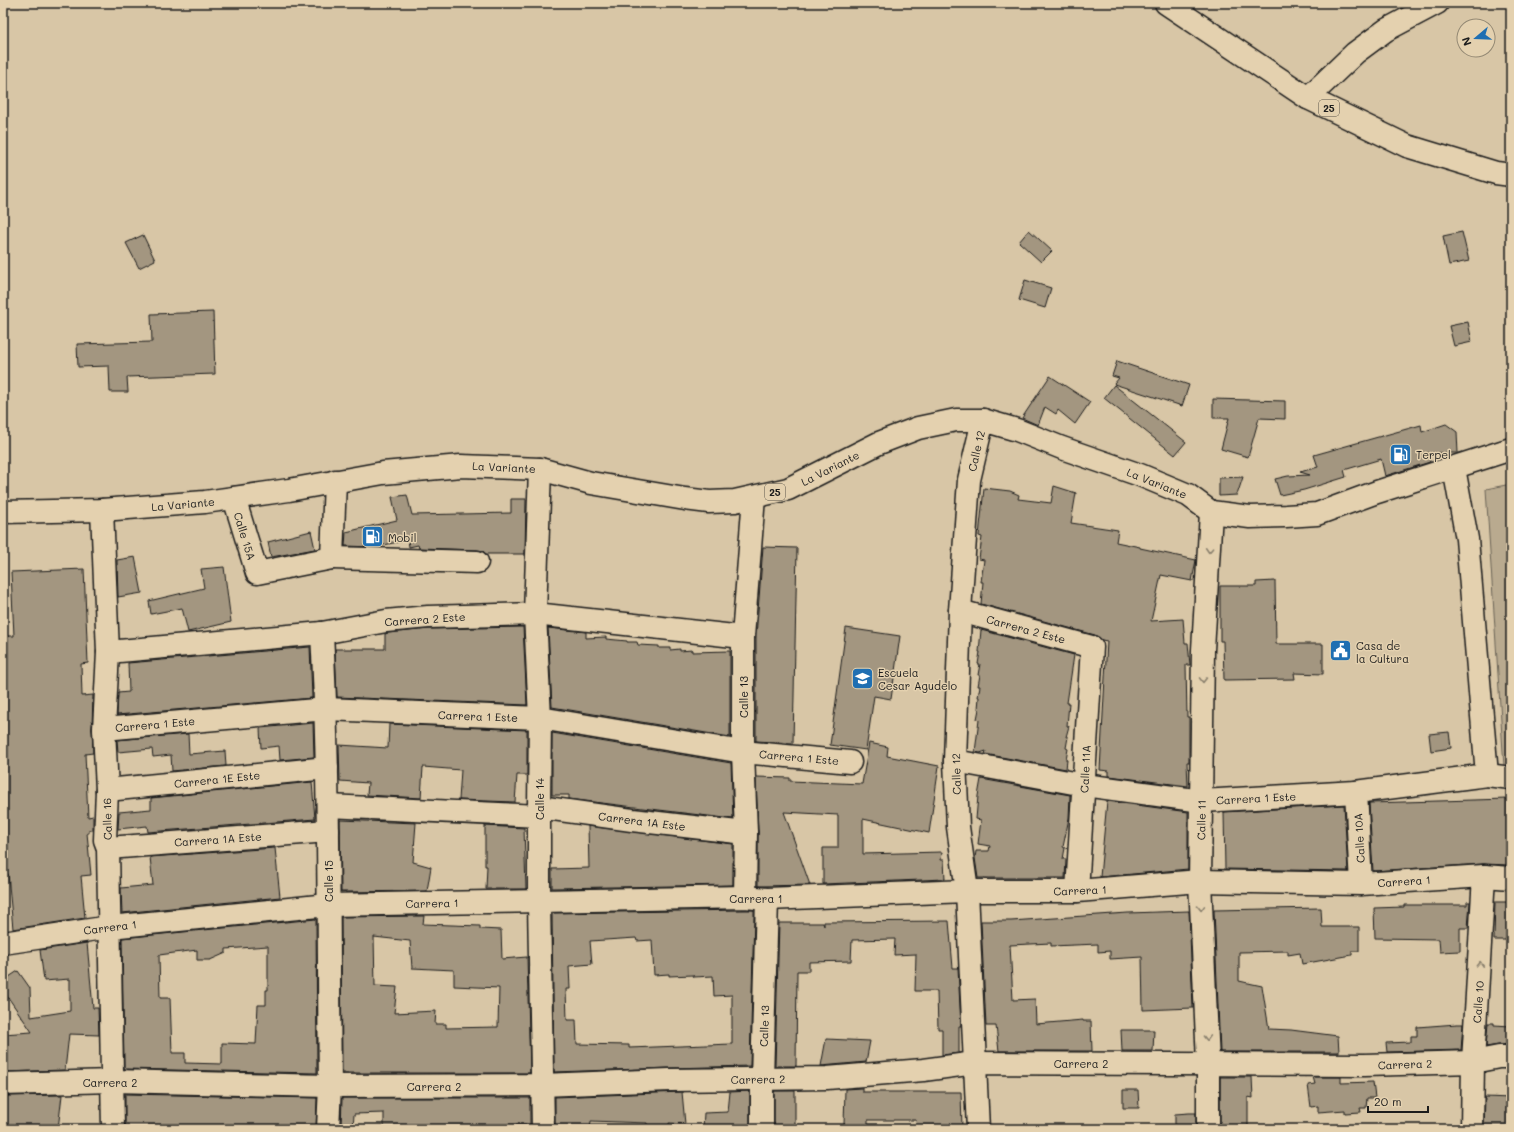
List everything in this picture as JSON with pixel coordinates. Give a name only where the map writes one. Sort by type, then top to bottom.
[{"type":"street","name":"25","points":[[1166,3],[1308,98],[1407,146],[1489,171],[1511,175]]},
{"type":"street","points":[[1308,98],[1355,53],[1386,30],[1437,3]]},
{"type":"street","name":"La Variante","points":[[3,512],[102,510],[205,502],[289,490],[383,473],[461,466],[540,469],[591,483],[685,499],[709,502],[735,501],[788,489],[879,443],[918,428],[956,420],[983,420],[1017,430],[1062,448],[1140,475],[1188,495],[1212,512],[1250,517],[1317,514],[1377,492],[1511,450]]},
{"type":"street","name":"Calle 12","points":[[978,1129],[967,891],[958,827],[955,760],[960,611],[969,480],[983,420]]},
{"type":"street","points":[[1454,468],[1467,539],[1487,775]]},
{"type":"street","name":"Calle 14","points":[[540,469],[535,614],[540,718],[539,902],[543,1129]]},
{"type":"street","points":[[335,481],[332,558],[477,562]]},
{"type":"street","name":"Calle 13","points":[[745,897],[746,833],[743,752],[743,637],[754,497]]},
{"type":"street","name":"Calle 15A","points":[[234,498],[257,573],[332,558]]},
{"type":"street","name":"Calle 16","points":[[102,510],[108,652],[104,729],[107,790],[105,840],[108,848],[113,1129]]},
{"type":"street","name":"Calle 11","points":[[1208,1129],[1208,1063],[1200,881],[1203,650],[1212,512]]},
{"type":"street","name":"Carrera 2 Este","points":[[960,611],[1092,647]]},
{"type":"street","name":"Carrera 2 Este","points":[[108,652],[322,633],[386,621],[428,617],[535,614],[743,637]]},
{"type":"street","name":"Calle 15","points":[[322,633],[326,709],[328,806],[330,1086],[328,1129]]},
{"type":"street","name":"Calle 11A","points":[[1077,891],[1092,647]]},
{"type":"street","name":"Carrera 1 Este","points":[[104,729],[326,709],[540,718],[743,752],[850,762]]},
{"type":"street","name":"Carrera 1 Este","points":[[955,760],[1084,785],[1202,802],[1356,792],[1487,775],[1511,778]]},
{"type":"street","name":"Carrera 1E Este","points":[[107,790],[327,768]]},
{"type":"street","name":"Calle 10A","points":[[1356,792],[1362,884]]},
{"type":"street","name":"Carrera 1A Este","points":[[328,806],[539,812],[632,820],[746,833]]},
{"type":"street","name":"Carrera 1A Este","points":[[108,848],[328,831]]},
{"type":"street","name":"Carrera 1","points":[[3,943],[110,927],[328,905],[745,897],[767,899],[967,891],[1077,891],[1200,881],[1362,884],[1484,876],[1511,878]]},
{"type":"street","name":"Calle 10","points":[[1472,1129],[1473,1062],[1484,876]]},
{"type":"street","name":"Calle 13","points":[[762,1129],[767,899]]},
{"type":"street","name":"Carrera 2","points":[[3,1084],[113,1081],[330,1086],[542,1085],[670,1080],[834,1077],[923,1070],[975,1063],[1364,1065],[1473,1062],[1499,1057],[1511,1057]]},
{"type":"shaded area","points":[[1511,484],[1511,767],[1504,767],[1486,489]]},
{"type":"building","points":[[1029,230],[1052,251],[1041,262],[1019,242]]},
{"type":"building","points":[[1462,232],[1469,261],[1449,265],[1443,236]]},
{"type":"building","points":[[143,235],[155,260],[139,268],[126,243]]},
{"type":"building","points":[[1025,280],[1051,288],[1045,308],[1019,300]]},
{"type":"building","points":[[213,312],[215,374],[127,377],[128,392],[110,392],[109,366],[78,367],[77,344],[152,342],[151,314]]},
{"type":"building","points":[[1468,322],[1472,342],[1454,346],[1449,326]]},
{"type":"building","points":[[1117,361],[1189,385],[1182,406],[1114,384],[1119,378],[1112,376]]},
{"type":"building","points":[[1050,376],[1090,402],[1075,424],[1058,410],[1056,414],[1045,407],[1038,425],[1022,418]]},
{"type":"building","points":[[1114,385],[1186,442],[1175,455],[1104,398]]},
{"type":"building","points":[[1213,399],[1285,401],[1285,419],[1259,418],[1248,457],[1221,449],[1229,418],[1213,418]]},
{"type":"building","points":[[1446,424],[1457,432],[1458,453],[1428,453],[1430,462],[1385,476],[1381,459],[1344,470],[1346,477],[1304,490],[1280,495],[1275,479],[1288,476],[1310,475],[1300,472],[1318,467],[1314,455],[1421,425],[1422,432]]},
{"type":"building","points":[[1243,477],[1237,495],[1219,496],[1219,478]]},
{"type":"building","points":[[1054,486],[1076,493],[1071,523],[1118,530],[1116,542],[1196,560],[1192,581],[1161,575],[1151,621],[1183,619],[1185,643],[1188,643],[1190,665],[1186,665],[1187,717],[1189,717],[1189,762],[1187,762],[1188,786],[1109,776],[1109,771],[1100,770],[1107,641],[1102,640],[1095,635],[981,604],[983,582],[981,582],[984,560],[979,559],[982,537],[979,536],[984,488],[1010,491],[1019,495],[1018,499],[1051,503]]},
{"type":"building","points":[[407,495],[412,515],[511,513],[511,499],[526,499],[525,554],[486,554],[483,551],[477,550],[419,548],[418,545],[409,547],[408,540],[374,547],[345,546],[346,532],[397,520],[392,497]]},
{"type":"building","points":[[311,531],[315,549],[271,557],[268,542]]},
{"type":"building","points":[[763,547],[797,548],[793,743],[756,741],[756,637]]},
{"type":"building","points":[[135,557],[142,593],[118,597],[117,560]]},
{"type":"building","points":[[224,567],[231,622],[188,632],[182,608],[151,614],[149,601],[204,588],[201,569]]},
{"type":"building","points":[[84,569],[88,663],[81,664],[82,696],[93,695],[93,753],[85,754],[88,817],[93,816],[93,830],[89,830],[89,833],[87,833],[91,875],[81,876],[85,918],[13,929],[8,874],[3,874],[3,636],[14,636],[11,572]]},
{"type":"building","points":[[1275,581],[1276,644],[1323,644],[1323,674],[1294,673],[1295,679],[1224,680],[1223,641],[1220,641],[1220,586],[1256,586],[1256,582]]},
{"type":"building","points":[[523,627],[527,705],[337,697],[335,649],[385,649],[385,634],[388,633],[429,629]]},
{"type":"building","points":[[548,628],[586,632],[586,638],[606,637],[606,639],[637,642],[638,645],[670,648],[670,650],[692,650],[692,652],[730,651],[730,737],[552,707]]},
{"type":"building","points":[[846,628],[900,636],[891,699],[874,696],[866,750],[830,745]]},
{"type":"building","points":[[981,630],[1074,655],[1067,703],[1069,703],[1067,726],[1069,726],[1066,737],[1068,737],[1066,748],[1068,749],[1066,769],[985,754],[986,751],[980,753],[975,752],[979,720],[977,719],[979,709],[978,697],[980,686],[978,686],[980,675],[978,675],[980,664],[978,664]]},
{"type":"building","points":[[310,647],[312,698],[117,715],[118,693],[129,692],[128,663]]},
{"type":"building","points":[[313,723],[314,757],[280,760],[279,746],[261,748],[260,728]]},
{"type":"building","points":[[389,724],[527,730],[527,775],[517,775],[515,802],[459,800],[461,770],[423,767],[421,798],[367,795],[368,783],[340,781],[339,745],[388,748]]},
{"type":"building","points":[[1449,732],[1451,748],[1431,751],[1429,734]]},
{"type":"building","points":[[552,733],[731,763],[733,819],[569,799],[569,795],[552,795]]},
{"type":"building","points":[[188,734],[189,754],[225,751],[226,766],[172,771],[171,755],[153,757],[152,749],[118,752],[117,740]]},
{"type":"building","points":[[869,743],[888,747],[887,756],[939,766],[929,833],[863,819],[863,854],[942,852],[941,860],[944,860],[945,879],[823,884],[823,848],[838,848],[838,815],[784,812],[810,885],[758,886],[756,777],[790,778],[790,781],[862,784]]},
{"type":"building","points":[[981,779],[1070,795],[1069,818],[1063,847],[1065,848],[1063,859],[1066,859],[1065,878],[978,878],[975,858],[976,851],[989,851],[990,846],[978,844],[981,820],[976,819]]},
{"type":"building","points":[[312,782],[315,819],[148,832],[147,826],[118,829],[119,812],[151,809],[151,798]]},
{"type":"building","points":[[1508,799],[1510,865],[1483,864],[1373,871],[1369,803]]},
{"type":"building","points":[[1107,801],[1188,812],[1188,869],[1100,877]]},
{"type":"building","points":[[1344,805],[1348,871],[1225,869],[1224,812]]},
{"type":"building","points":[[340,820],[416,823],[413,862],[431,867],[427,891],[341,892]]},
{"type":"building","points":[[485,826],[524,828],[526,889],[486,889],[487,866],[485,866]]},
{"type":"building","points":[[588,826],[733,844],[733,885],[552,888],[552,869],[589,868]]},
{"type":"building","points":[[275,848],[280,897],[122,913],[121,888],[153,885],[150,857]]},
{"type":"building","points":[[1467,902],[1470,902],[1468,928],[1460,928],[1460,951],[1440,952],[1439,939],[1375,938],[1374,908],[1404,907],[1404,905],[1467,905]]},
{"type":"building","points":[[1495,902],[1511,902],[1510,940],[1494,940]]},
{"type":"building","points":[[1321,908],[1322,927],[1359,927],[1359,951],[1352,951],[1352,955],[1302,964],[1300,953],[1288,955],[1288,951],[1239,952],[1239,981],[1262,986],[1269,1029],[1291,1030],[1338,1036],[1339,1052],[1220,1052],[1214,910]]},
{"type":"building","points":[[754,910],[750,1066],[554,1072],[552,913]],"holes":[[[636,938],[637,941],[652,940],[654,975],[693,975],[694,977],[713,976],[714,996],[732,995],[732,1044],[629,1048],[629,1045],[577,1044],[576,1020],[567,1020],[566,989],[570,989],[569,966],[592,964],[590,941]]]},
{"type":"building","points":[[1189,911],[1193,1008],[1143,1010],[1142,957],[1110,959],[1110,951],[1098,952],[1098,944],[1051,946],[1051,943],[1010,945],[1013,1000],[1035,999],[1036,1024],[1083,1020],[1091,1021],[1092,1051],[999,1051],[996,1026],[986,1026],[981,921],[1011,921],[1128,913]]},
{"type":"building","points":[[424,916],[423,924],[480,926],[480,929],[501,930],[502,959],[527,957],[530,1073],[342,1073],[341,917]],"holes":[[[374,937],[410,941],[412,968],[454,970],[454,986],[499,988],[498,1027],[446,1028],[446,1024],[435,1024],[436,1011],[394,1013],[397,987],[375,986]]]},
{"type":"building","points":[[316,919],[317,1073],[124,1069],[122,938]],"holes":[[[268,946],[268,990],[266,990],[266,1005],[258,1005],[256,1044],[222,1043],[222,1064],[185,1063],[185,1053],[172,1053],[170,998],[160,998],[159,955],[197,950],[197,960],[210,960],[226,953],[226,949]]]},
{"type":"building","points":[[949,921],[953,968],[958,968],[961,1026],[959,1026],[959,1053],[942,1055],[942,1029],[938,1029],[937,991],[915,991],[916,954],[894,955],[895,939],[852,940],[851,961],[809,962],[809,971],[797,971],[796,1066],[775,1066],[779,923],[823,923],[824,926],[824,922]]},
{"type":"building","points":[[87,943],[93,1008],[98,1008],[99,1035],[69,1034],[65,1070],[3,1072],[3,1034],[32,1032],[3,990],[3,981],[18,971],[30,988],[31,1017],[70,1011],[70,979],[44,981],[40,950]]},
{"type":"building","points":[[1488,1023],[1494,1023],[1494,1025],[1511,1026],[1511,1044],[1486,1047]]},
{"type":"building","points":[[1463,1024],[1461,1050],[1387,1052],[1386,1043],[1411,1042],[1411,1036],[1417,1036],[1417,1027]]},
{"type":"building","points":[[1121,1030],[1154,1030],[1153,1051],[1122,1051]]},
{"type":"building","points":[[826,1039],[870,1041],[866,1062],[821,1066]]},
{"type":"building","points":[[1220,1077],[1252,1077],[1253,1098],[1248,1097],[1248,1129],[1220,1129]]},
{"type":"building","points":[[1313,1077],[1341,1077],[1341,1083],[1373,1082],[1375,1098],[1367,1098],[1366,1108],[1360,1108],[1361,1112],[1345,1113],[1345,1110],[1318,1112],[1318,1106],[1311,1107],[1308,1085],[1315,1084]]},
{"type":"building","points":[[862,1088],[862,1092],[961,1092],[962,1129],[917,1129],[916,1120],[868,1120],[868,1126],[844,1125],[845,1089]]},
{"type":"building","points":[[1123,1090],[1138,1090],[1139,1108],[1123,1108]]},
{"type":"building","points":[[750,1091],[750,1129],[703,1129],[704,1113],[728,1112],[730,1092]]},
{"type":"building","points":[[774,1091],[795,1091],[795,1129],[774,1129]]},
{"type":"building","points":[[682,1092],[685,1124],[669,1123],[670,1129],[647,1129],[647,1123],[591,1121],[590,1129],[555,1129],[555,1097]]},
{"type":"building","points":[[125,1094],[317,1098],[316,1129],[212,1129],[212,1126],[125,1129]]},
{"type":"building","points":[[62,1095],[58,1129],[3,1129],[3,1096]]},
{"type":"building","points":[[1485,1097],[1511,1098],[1511,1129],[1484,1129]]},
{"type":"building","points":[[342,1098],[530,1098],[530,1125],[500,1125],[500,1129],[418,1127],[418,1129],[384,1129],[384,1113],[354,1114],[353,1129],[341,1129]]},
{"type":"building","points":[[1196,1113],[1196,1129],[1175,1129],[1175,1114]]},
{"type":"place","name":"Terpel","points":[[1401,454]]},
{"type":"place","name":"Mobil","points":[[372,537]]},
{"type":"place","name":"Casa de la Cultura","points":[[1341,651]]},
{"type":"place","name":"Escuela Cesar Agudelo","points":[[863,678]]}]
